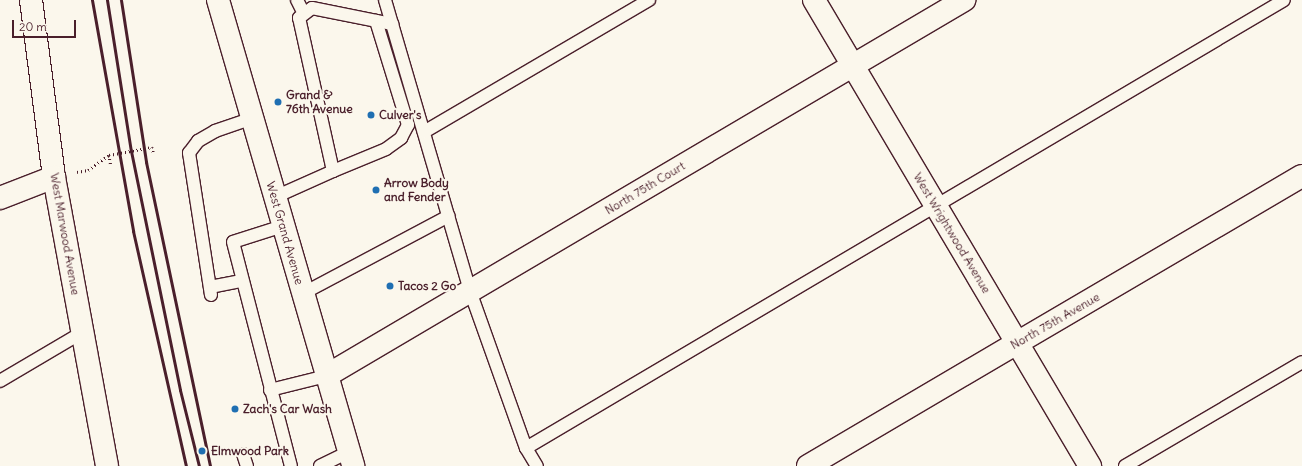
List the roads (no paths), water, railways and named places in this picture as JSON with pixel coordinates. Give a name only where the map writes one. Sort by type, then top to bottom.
[{"type":"street","name":"West Marwood Avenue","points":[[31,0],[54,177],[107,466]]},
{"type":"street","name":"West Wrightwood Avenue","points":[[814,0],[1090,466]]},
{"type":"street","name":"North 75th Court","points":[[326,376],[964,0]]},
{"type":"street","name":"West Grand Avenue","points":[[221,1],[252,118],[351,459]]},
{"type":"street","name":"North 75th Avenue","points":[[808,466],[1302,176]]},
{"type":"street","points":[[0,198],[54,177]]},
{"type":"lane","points":[[297,0],[303,12],[298,26],[333,171]]},
{"type":"lane","points":[[385,0],[470,291],[526,448],[537,466]]},
{"type":"lane","points":[[424,132],[649,0]]},
{"type":"lane","points":[[526,448],[1284,0]]},
{"type":"lane","points":[[303,12],[312,8],[392,24]]},
{"type":"lane","points":[[275,197],[386,149],[401,138],[408,125],[376,21]]},
{"type":"lane","points":[[241,281],[210,291],[189,153],[198,141],[215,131],[252,118]]},
{"type":"lane","points":[[302,294],[449,216]]},
{"type":"lane","points":[[283,226],[233,242],[241,281],[291,466]]},
{"type":"lane","points":[[0,381],[83,332]]},
{"type":"lane","points":[[1125,466],[1302,362]]},
{"type":"lane","points":[[270,390],[326,376]]},
{"type":"lane","points":[[243,454],[247,466]]},
{"type":"lane","points":[[320,466],[351,459]]},
{"type":"railway","points":[[92,0],[133,231],[186,466]]},
{"type":"railway","points":[[107,0],[131,151],[180,390],[199,466]]},
{"type":"railway","points":[[121,0],[146,162],[210,466]]},
{"type":"place","name":"Grand & 76th Avenue","points":[[278,102]]},
{"type":"place","name":"Culver's","points":[[371,115]]},
{"type":"place","name":"Arrow Body and Fender","points":[[376,190]]},
{"type":"place","name":"Tacos 2 Go","points":[[390,286]]},
{"type":"place","name":"Zach's Car Wash","points":[[235,409]]},
{"type":"place","name":"Elmwood Park","points":[[202,451]]}]
